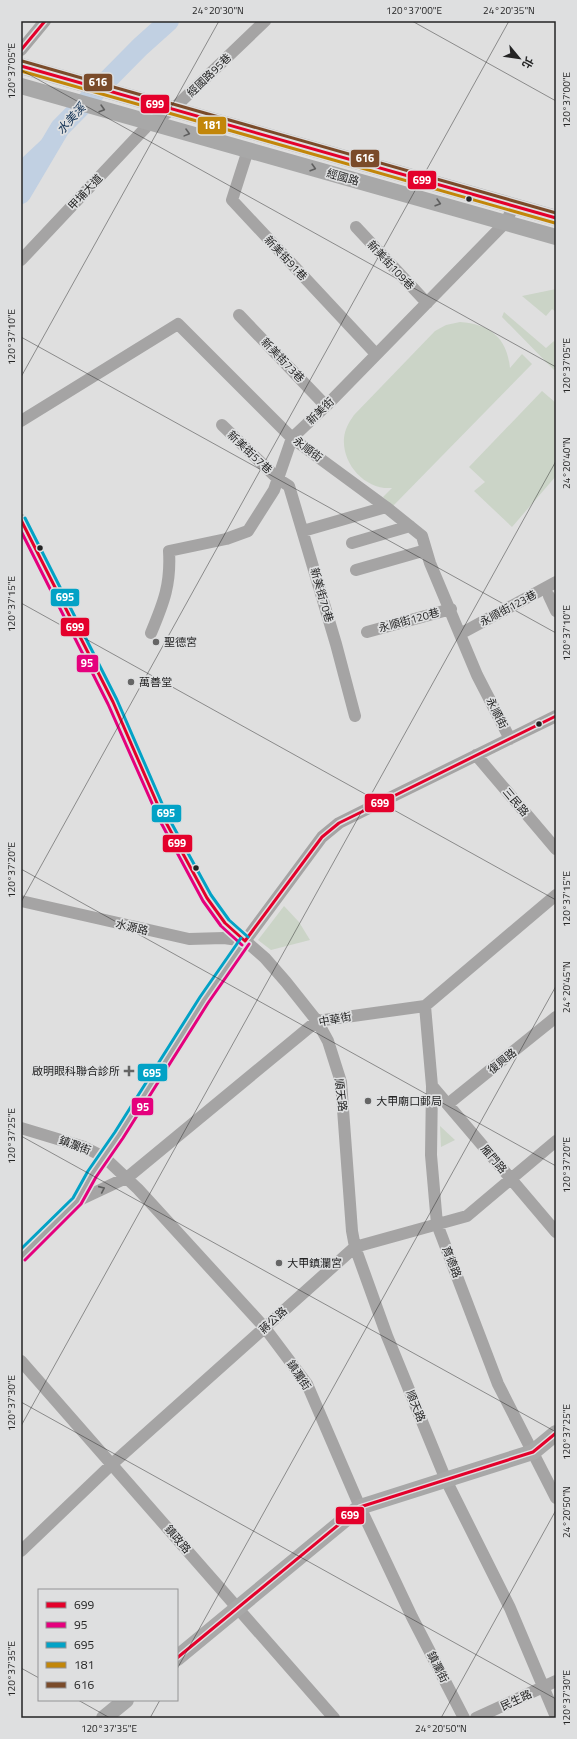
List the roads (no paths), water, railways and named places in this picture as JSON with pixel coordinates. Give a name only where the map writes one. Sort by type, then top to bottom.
[{"type":"main road","name":"經國路","points":[[21,66],[556,218]]},
{"type":"main road","name":"經國路","points":[[21,86],[556,237]]},
{"type":"main road","points":[[178,1657],[360,1507],[533,1452],[556,1433]]},
{"type":"main road","points":[[104,1718],[125,1701]]},
{"type":"street","points":[[21,50],[45,21]]},
{"type":"street","name":"經國路95巷","points":[[150,123],[174,109],[265,21]]},
{"type":"street","name":"甲埔大道","points":[[21,260],[150,123]]},
{"type":"street","name":"新美街91巷","points":[[248,150],[232,200],[376,354]]},
{"type":"street","name":"新美街","points":[[151,632],[162,608],[169,583],[169,551],[226,539],[248,531],[274,490],[292,438],[326,406],[506,222],[514,205]]},
{"type":"street","name":"新美街109巷","points":[[356,227],[427,303]]},
{"type":"street","name":"新美街73巷","points":[[239,315],[326,406]]},
{"type":"street","name":"永順街","points":[[21,421],[178,324],[292,438],[386,507],[422,536],[426,550],[477,675],[510,739]]},
{"type":"street","name":"新美街57巷","points":[[222,425],[278,479]]},
{"type":"street","name":"新美街70巷","points":[[278,479],[289,486],[336,644],[355,716]]},
{"type":"street","points":[[303,531],[386,507]]},
{"type":"street","name":"順天路","points":[[21,520],[112,702],[167,824],[207,898],[225,923],[269,963],[318,1020],[328,1041],[341,1082],[355,1247],[388,1336],[446,1480],[510,1608],[556,1718]]},
{"type":"street","points":[[352,543],[410,526]]},
{"type":"street","points":[[356,570],[426,550]]},
{"type":"street","name":"永順街123巷","points":[[460,634],[556,582]]},
{"type":"street","points":[[549,596],[556,611]]},
{"type":"street","name":"永順街120巷","points":[[367,632],[451,609]]},
{"type":"street","points":[[21,1256],[76,1201],[204,1000],[245,940],[322,836],[339,823],[364,810],[556,716]]},
{"type":"street","name":"三民路","points":[[476,754],[556,849]]},
{"type":"street","points":[[425,1006],[556,895]]},
{"type":"street","name":"水源路","points":[[21,901],[189,939],[224,938],[245,940]]},
{"type":"street","name":"中華街","points":[[76,1201],[128,1177],[318,1020],[425,1006]]},
{"type":"street","name":"育德路","points":[[425,1006],[432,1086],[431,1156],[437,1224],[498,1384],[556,1498]]},
{"type":"street","name":"復興路","points":[[448,1104],[556,1017]]},
{"type":"street","name":"雁門路","points":[[432,1086],[556,1232]]},
{"type":"street","name":"鎮瀾街","points":[[21,1128],[84,1147],[104,1157],[128,1177],[265,1328],[307,1384],[360,1507],[412,1617],[464,1718]]},
{"type":"street","name":"蔣公路","points":[[21,1551],[112,1464],[355,1247],[467,1216],[556,1141]]},
{"type":"street","name":"鎮政路","points":[[21,1361],[334,1718]]},
{"type":"street","name":"民生路","points":[[476,1718],[556,1681]]},
{"type":"water","points":[[63,125],[33,188],[21,205],[21,159],[54,128]]},
{"type":"waterway","name":"水美溪","points":[[21,194],[60,128],[140,47],[169,21]]},
{"type":"place","name":"聖德宮","points":[[156,642]]},
{"type":"place","name":"萬善堂","points":[[131,682]]},
{"type":"place","name":"啟明眼科聯合診所","points":[[129,1071]]},
{"type":"place","name":"大甲廟口郵局","points":[[368,1101]]},
{"type":"place","name":"大甲鎮瀾宮","points":[[279,1263]]}]
